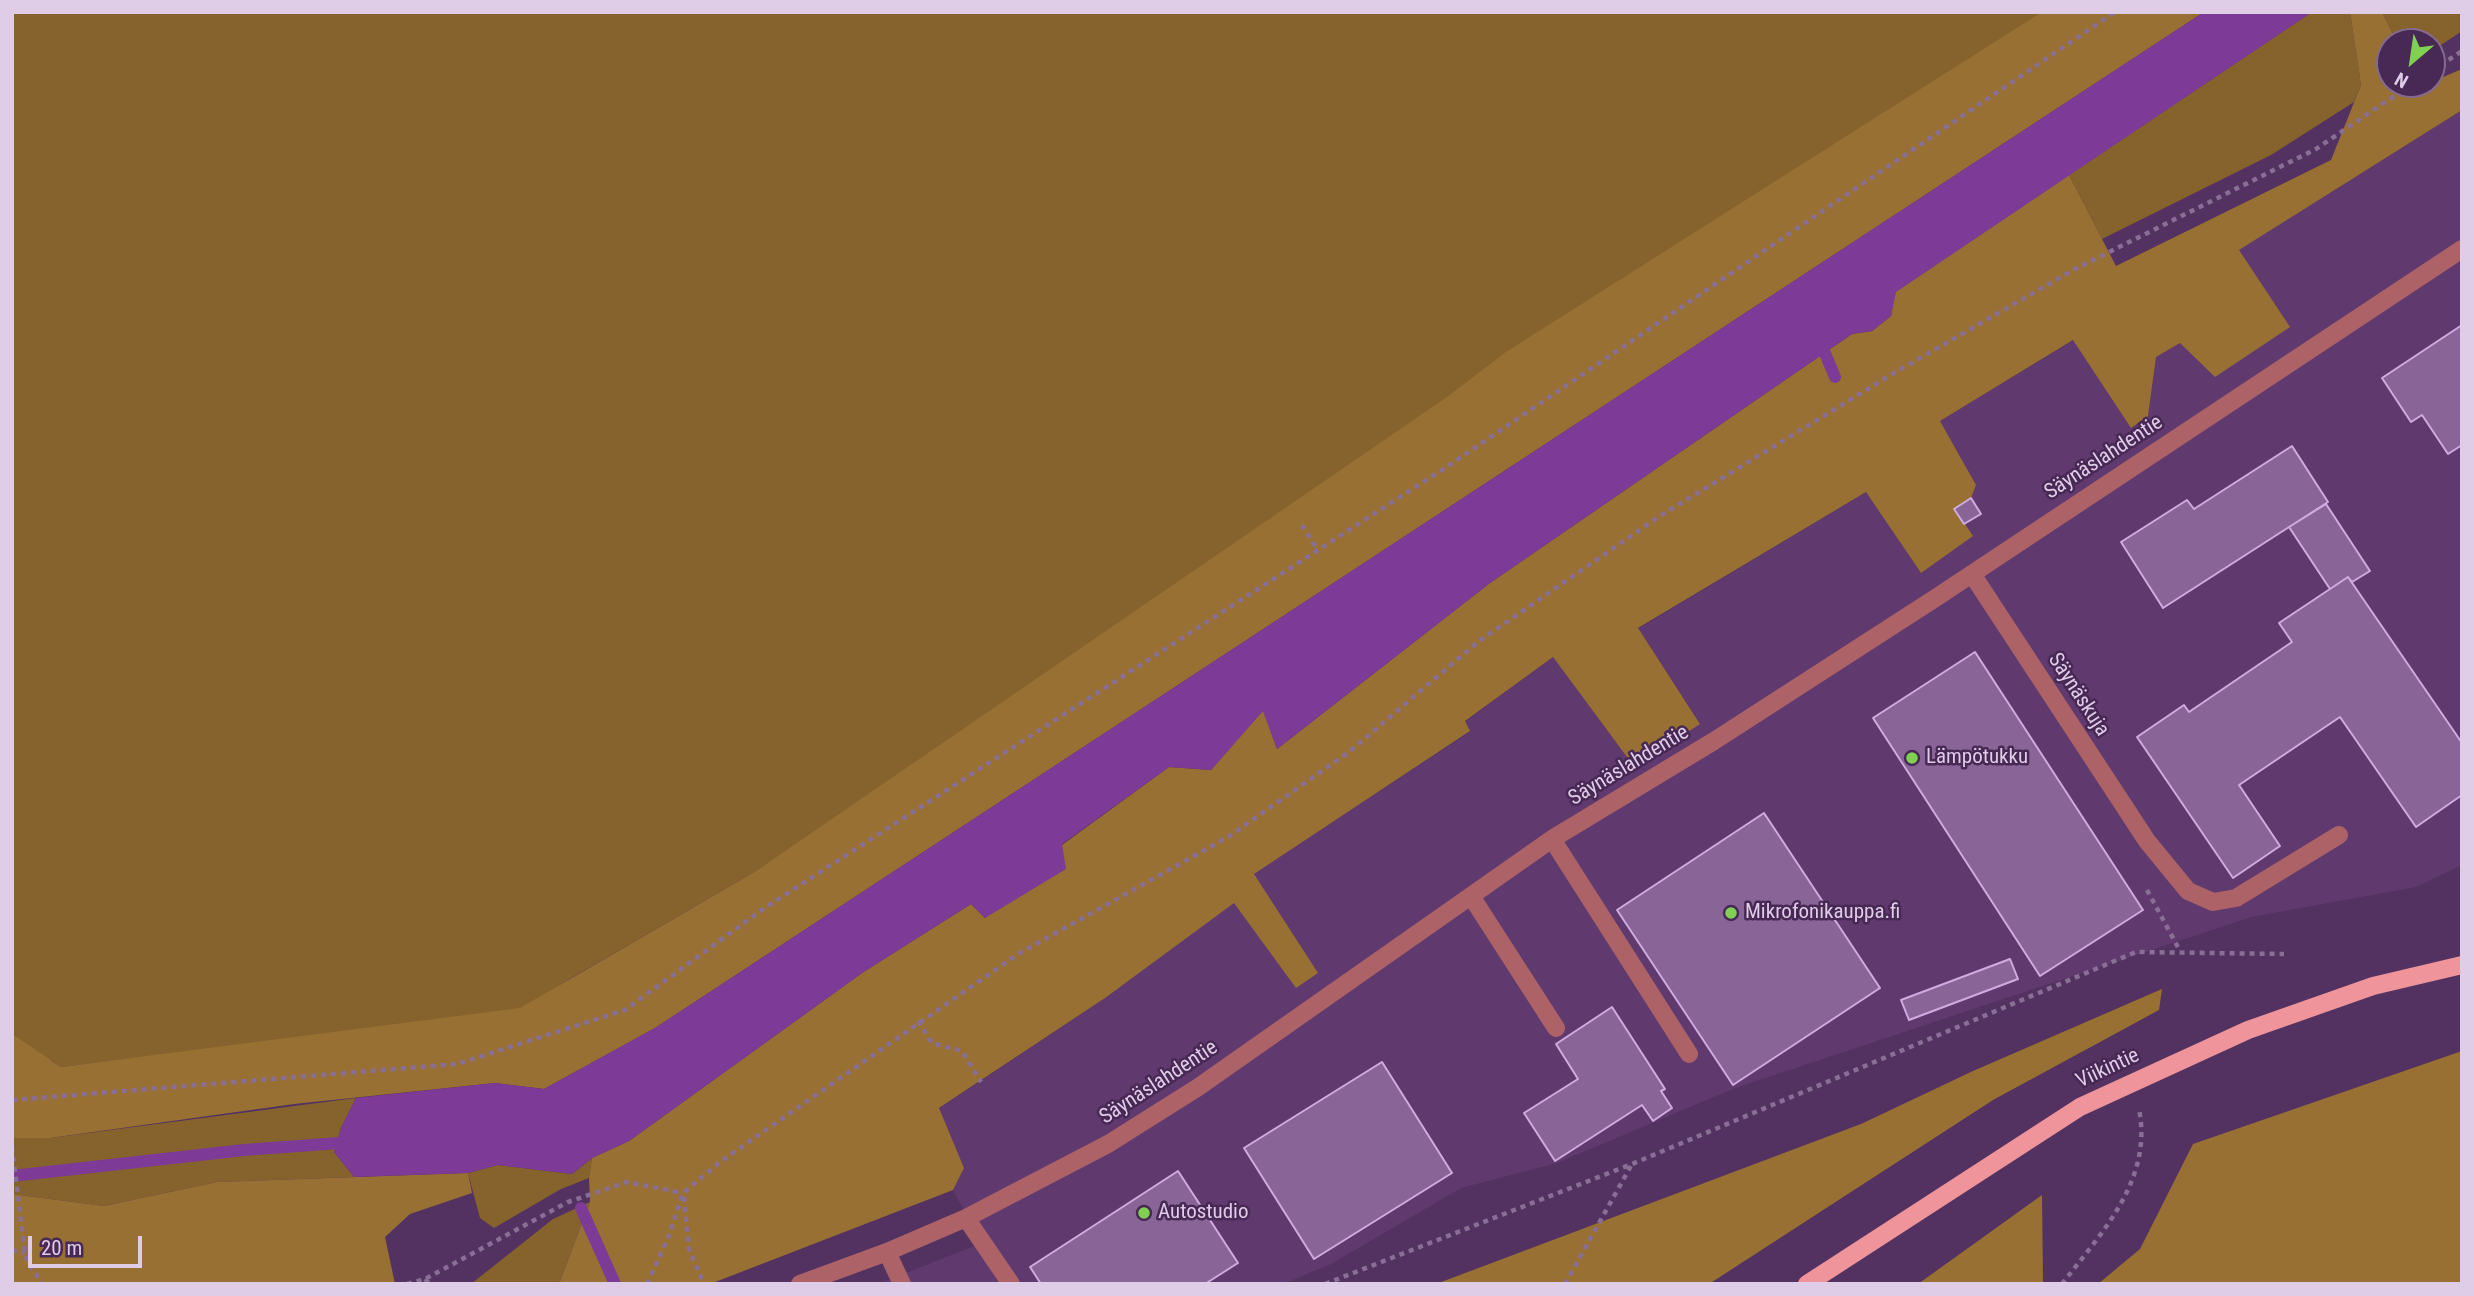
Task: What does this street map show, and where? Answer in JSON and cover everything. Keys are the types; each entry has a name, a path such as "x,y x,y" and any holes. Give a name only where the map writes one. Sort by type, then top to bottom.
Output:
{"main road":[{"name":"Viikintie","path":"1807,1284 2038,1133 2080,1107 2133,1081 2248,1030 2348,995 2462,965"}],"street":[{"name":"Säynäslahdentie","path":"800,1284 887,1252 966,1218 1108,1144 1197,1088 1552,839 1714,741 1972,574 2462,249"},
{"name":"Säynäskuja","path":"1972,574 2147,841 2188,891 2213,902 2236,898 2339,835"},
{"path":"1552,839 1689,1054"},
{"path":"1471,896 1556,1028"},
{"path":"966,1218 1011,1284"},
{"path":"887,1252 902,1284"}],"path":[{"path":"12,1100 457,1064 625,1010 763,909 899,824 1448,466 2115,12"},
{"path":"2446,62 2462,51"},
{"path":"646,1284 668,1238 683,1193 720,1161 1018,954 1228,836 1349,752 1479,641 1660,516 1894,373 2076,269 2316,149 2391,98"},
{"path":"1302,525 1317,549"},
{"path":"1325,1284 1632,1164 2136,952 2284,954"},
{"path":"918,1021 932,1043 962,1051 981,1082"},
{"path":"2062,1284 2121,1207 2139,1163 2144,1133 2133,1081"},
{"path":"12,1147 19,1227 28,1263 43,1284"},
{"path":"1565,1284 1632,1164"},
{"path":"407,1284 425,1279 568,1202 627,1182 683,1193"},
{"path":"683,1193 689,1249 704,1284"},
{"path":"12,1250 25,1253"},
{"path":"425,1279 430,1284"}],"shaded area":[{"path":"12,12 2061,12 756,871 566,981 508,1019 300,1038 61,1067 51,1060 12,1064"},
{"path":"2042,12 2204,12 655,1028 544,1089 495,1083 294,1104 50,1138 12,1138 12,1034 61,1067 520,1008 756,871 1447,397 1506,352"},
{"path":"2204,12 2312,12 1896,292 1891,316 1872,331 1852,334 1490,583 1277,749 1263,711 1211,770 1169,767 1062,844 1066,869 985,918 971,904 862,973 629,1141 592,1158 572,1174 498,1165 468,1173 354,1177 334,1152 341,1128 356,1098 495,1083 544,1089 655,1028"},
{"path":"2312,12 2350,12 2361,85 2354,102 2271,155 2102,239 2069,175"},
{"path":"2350,12 2382,12 2390,28 2376,28 2376,98 2446,98 2446,76 2462,69 2462,110 2239,250 2290,327 2215,377 2180,343 2156,357 2148,416 2131,428 2073,340 1940,421 1976,485 1971,498 1955,509 1973,536 1921,573 1866,492 1638,628 1700,724 1646,759 1627,757 1553,657 1465,721 1470,731 1254,874 1318,973 1296,988 1234,903 1105,998 939,1108 964,1168 953,1190 710,1284 559,1284 590,1202 592,1158 629,1141 862,973 971,904 985,918 1062,845 1169,767 1211,770 1263,710 1277,749 1490,583 1852,334 1872,331 1891,316 1895,292 2069,175 2116,266 2331,160 2361,85"},
{"path":"2382,12 2462,12 2462,31 2446,42 2446,28 2390,28"},
{"path":"2462,110 2462,865 2416,887 2251,917 1735,1088 1557,1163 1461,1188 1331,1264 1283,1284 878,1284 982,1243 953,1190 964,1168 939,1109 1105,998 1253,874 1470,732 1465,722 1553,657 1627,757 1700,723 1638,629 1866,492 1921,573 1972,536 1954,509 1971,498 1976,485 1940,421 2074,340 2132,428 2148,416 2156,357 2180,343 2238,250"},
{"path":"2162,989 2159,1010 1993,1100 1709,1284 1436,1284 1861,1124 1973,1071"},
{"path":"2462,1051 2462,1284 2098,1284 2140,1249 2193,1144"},
{"path":"356,1098 341,1128 334,1152 354,1177 217,1182 104,1206 12,1194 12,1138 50,1138"},
{"path":"592,1158 589,1178 561,1189 494,1228 480,1218 468,1173 498,1165 572,1174"},
{"path":"468,1173 472,1193 410,1214 385,1237 395,1284 12,1284 12,1194 104,1206 217,1182"},
{"path":"2042,1195 2043,1284 1918,1284"},
{"path":"590,1202 559,1284 471,1284 553,1219"}],"building":[{"path":"2462,325 2462,445 2448,454 2422,415 2411,422 2382,378"},
{"path":"2292,446 2328,502 2163,608 2121,542 2187,500 2194,509"},
{"path":"1971,498 1981,514 1964,524 1954,509"},
{"path":"2326,504 2370,571 2352,582 2348,577 2330,589 2289,527"},
{"path":"2348,577 2462,743 2462,795 2416,827 2340,717 2239,785 2280,846 2233,878 2137,737 2184,705 2189,712 2292,642 2279,623"},
{"path":"1975,652 2143,910 2040,976 1873,718"},
{"path":"1764,813 1880,988 1733,1085 1617,910"},
{"path":"2010,959 2018,979 1909,1020 1901,1000"},
{"path":"1612,1007 1665,1089 1661,1091 1672,1108 1653,1121 1642,1105 1555,1161 1524,1113 1578,1079 1556,1044"},
{"path":"1382,1062 1452,1173 1314,1259 1244,1148"},
{"path":"1178,1171 1238,1263 1205,1284 1041,1284 1030,1267"}],"waterway":[{"path":"1819,339 1835,377"},
{"path":"12,1176 244,1150 353,1142"},
{"path":"581,1208 615,1284"}],"place":[{"name":"Lämpötukku","path":"1912,758"},
{"name":"Mikrofonikauppa.fi","path":"1731,913"},
{"name":"Autostudio","path":"1144,1213"}]}
